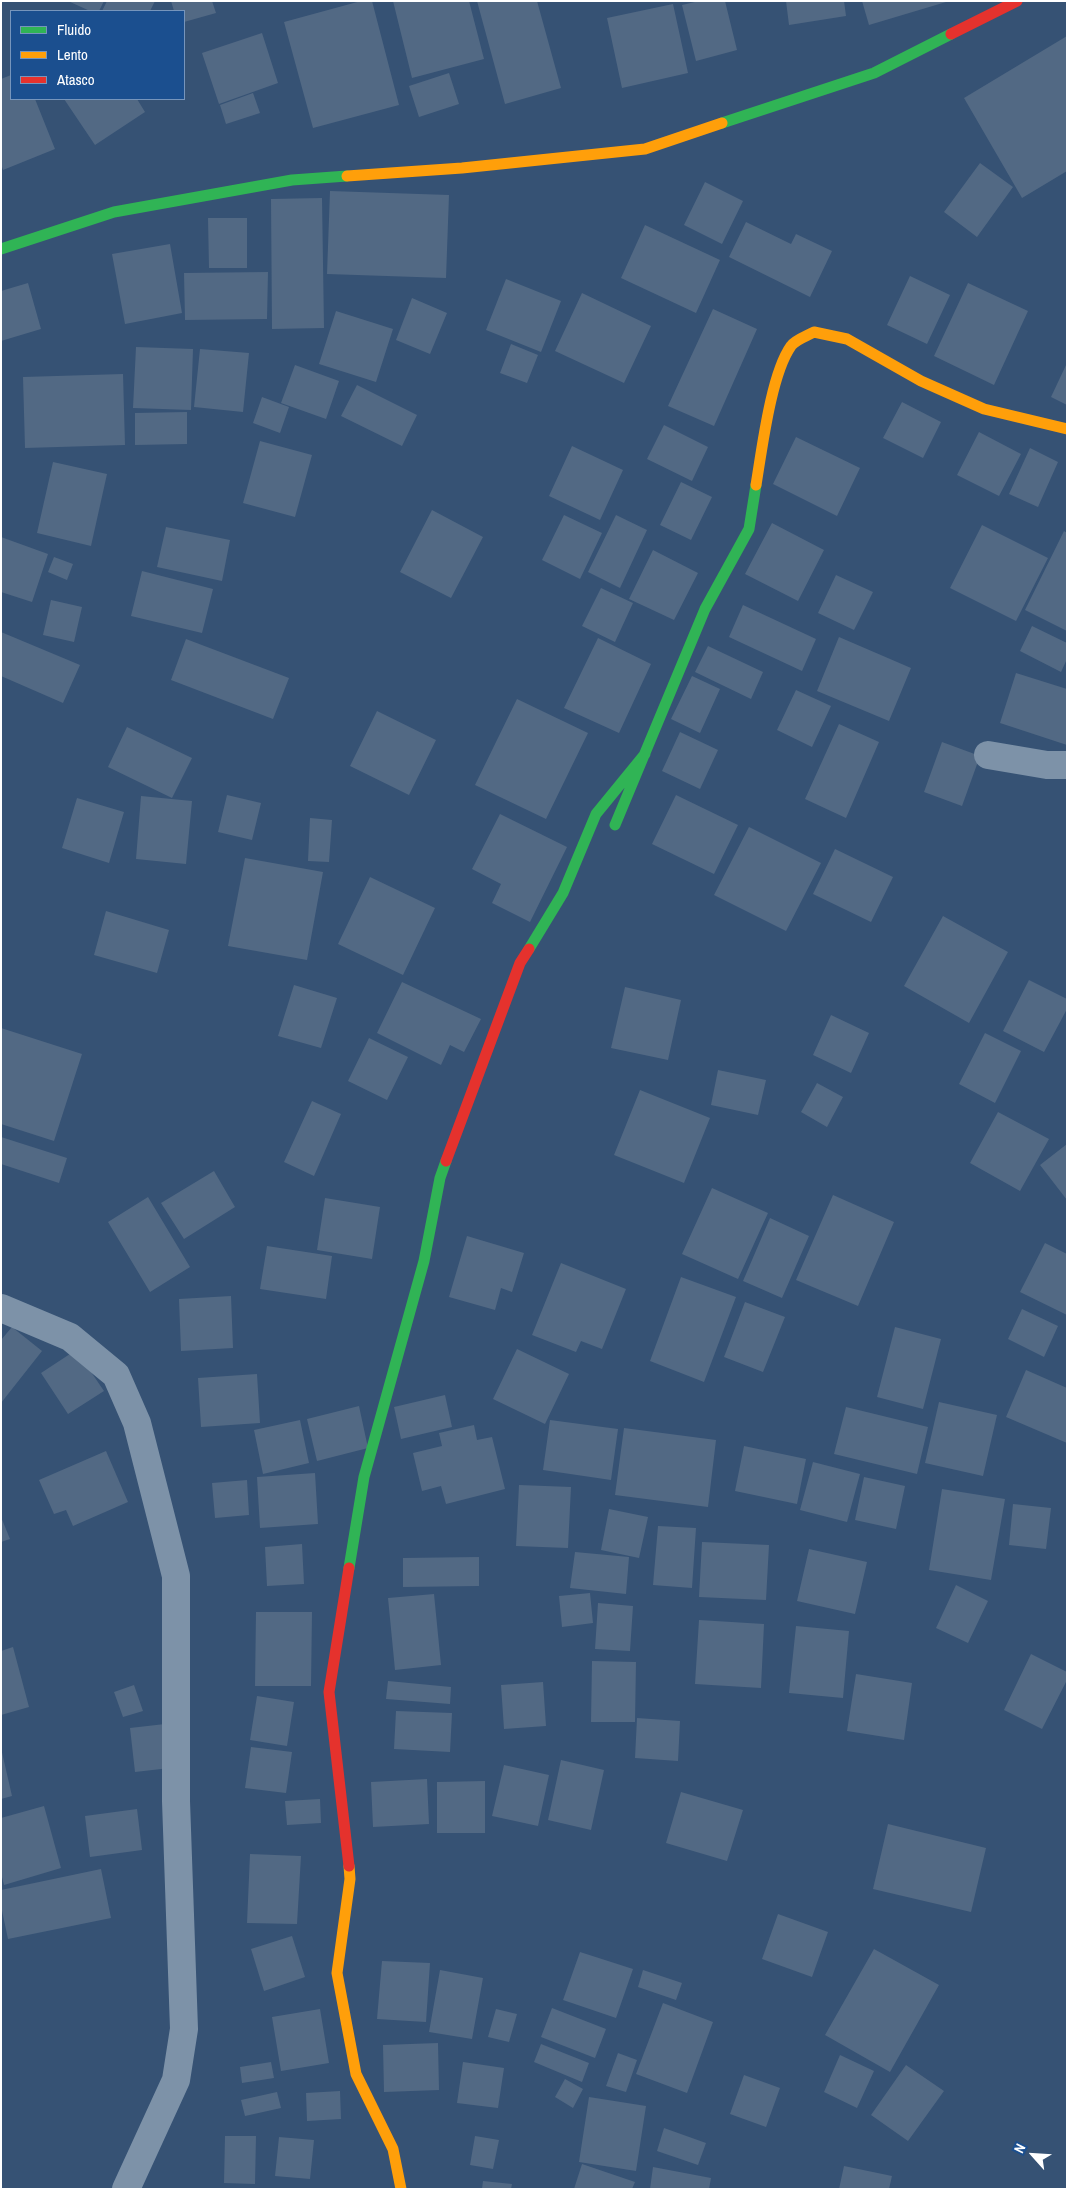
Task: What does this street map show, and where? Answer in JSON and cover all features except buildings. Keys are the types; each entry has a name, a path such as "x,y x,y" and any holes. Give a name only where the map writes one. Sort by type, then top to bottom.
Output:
{"street":[{"path":"1,249 114,212 292,180 462,168 645,149 874,74 1017,1"},
{"path":"615,826 705,609 749,529 766,426 781,364 792,344 814,332 846,339 921,381 984,409 1067,429"},
{"path":"401,2189 393,2148 356,2074 337,1973 350,1879 329,1692 364,1477 424,1262 440,1178 520,963 563,893 596,814 645,754"},
{"path":"988,755 1047,765 1067,765"},
{"path":"1,1308 70,1337 116,1375 137,1423 176,1576 176,1801 184,2029 176,2080 126,2189"}],"traffic: fast":[{"path":"722,123 874,73 951,34"},
{"path":"1,249 114,212 292,180 347,176"},
{"path":"615,825 705,609 749,529 756,485"},
{"path":"529,949 563,893 596,814 645,754"},
{"path":"349,1568 364,1477 424,1261 440,1178 446,1161"}],"traffic: slow":[{"path":"347,176 462,168 645,149 722,123"},
{"path":"756,485 768,412 778,374 791,346 814,332 847,339 921,381 984,409 1067,429"},
{"path":"349,1866 350,1879 337,1973 356,2074 393,2149 401,2189"}],"traffic: jam":[{"path":"951,34 1017,1"},
{"path":"446,1161 520,963 529,949"},
{"path":"349,1568 329,1692 349,1866"}]}
